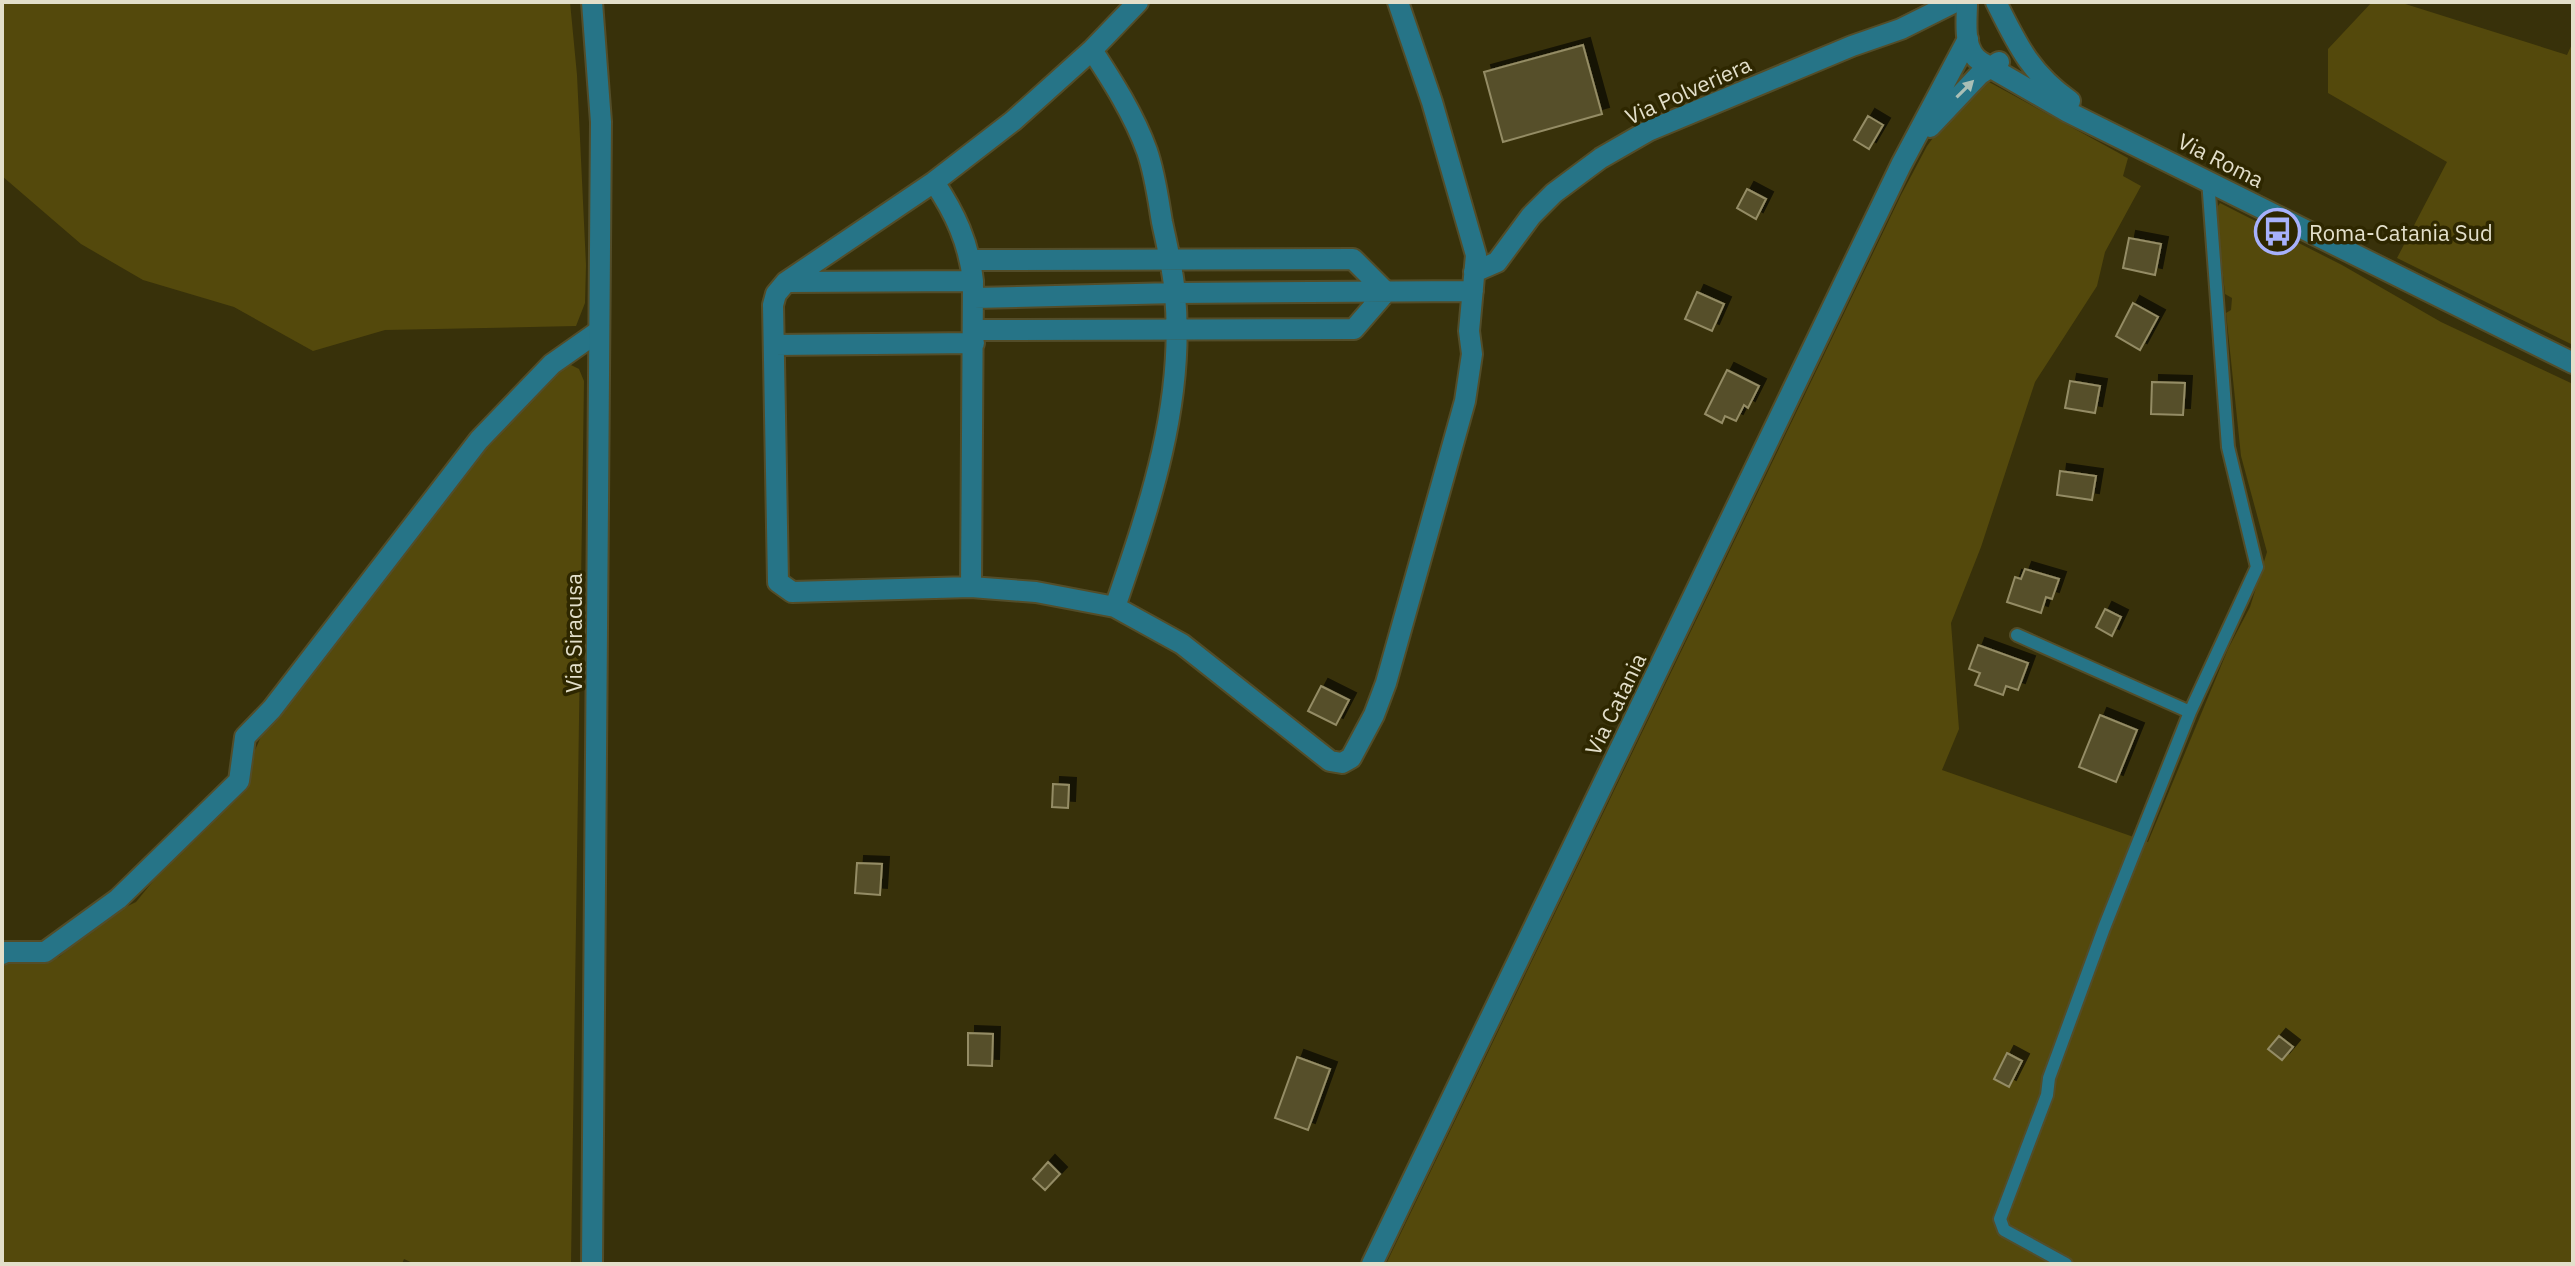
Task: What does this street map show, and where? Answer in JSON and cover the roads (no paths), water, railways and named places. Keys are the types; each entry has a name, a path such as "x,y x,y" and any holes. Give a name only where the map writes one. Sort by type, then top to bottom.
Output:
{"street":[{"name":"Via Siracusa","path":"592,2 601,122 592,1264"},
{"path":"1138,2 1092,50 1013,121 934,182 786,282 776,294 773,305 778,582 792,592 971,587 1036,592 1115,607 1182,644 1330,761 1342,763 1351,758 1374,715 1386,683 1465,401 1472,354 1469,331 1476,255 1432,102 1398,2"},
{"name":"Via Polveriera","path":"1474,281 1497,262 1531,216 1554,193 1601,158 1648,131 1901,29 1955,2"},
{"path":"1967,2 1971,52 2068,112 2122,137"},
{"path":"1901,165 1953,100 1990,64 2010,53 2011,34 1996,2"},
{"path":"1901,165 1968,36 1978,22 1992,19 2006,25 2037,71 2055,90 2122,137"},
{"path":"1092,50 1114,83 1146,150 1156,186 1175,293 1173,381 1164,446 1145,522 1115,607"},
{"name":"Via Roma","path":"2122,137 2573,363"},
{"name":"Via Catania","path":"1372,1264 1901,165"},
{"path":"934,182 962,231 971,260 974,289 971,587"},
{"path":"971,260 1353,259 1386,292"},
{"path":"786,282 1175,293 1386,292 1474,281"},
{"path":"774,345 1176,329 1354,329 1386,292"},
{"path":"2,954 45,952 118,899 218,803 239,781 245,737 272,709 479,440 552,364 599,331"}],"lane":[{"path":"2066,1264 2004,1230 2000,1219 2047,1095 2049,1078 2087,973 2190,712 2257,567 2228,447 2208,180"},
{"path":"2017,635 2190,712"}],"place":[{"name":"Roma-Catania Sud","path":"2278,232"}]}
